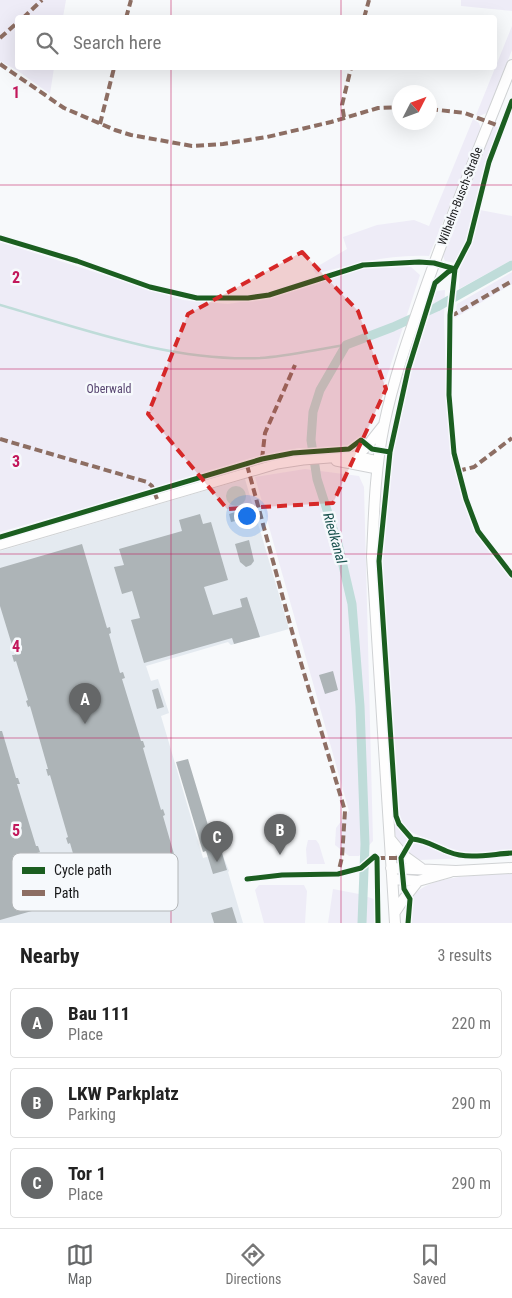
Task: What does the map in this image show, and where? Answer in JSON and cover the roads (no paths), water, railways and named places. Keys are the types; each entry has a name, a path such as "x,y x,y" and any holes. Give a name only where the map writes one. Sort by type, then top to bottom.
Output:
{"main road":[{"name":"Wilhelm-Busch-Straße","path":"395,918 372,557 378,465 384,425 412,326 512,65"},
{"path":"356,456 368,445 384,425"},
{"path":"390,838 403,855 422,868"},
{"path":"392,868 456,871 512,868"},
{"path":"392,879 418,881 456,871"},
{"path":"395,918 403,900 418,881"}],"street":[{"path":"0,545 277,464 356,456 378,465"},
{"path":"328,459 378,465"}],"waterway":[{"name":"Riedkanal","path":"362,923 365,844 360,706 352,604 338,544 317,479 311,440 313,412 320,390 346,345 393,327 437,307 512,265"},
{"path":"0,305 128,342 194,355 260,358 346,345"}],"place":[{"name":"Bau 111","path":"85,724"},
{"name":"LKW Parkplatz","path":"280,855"},
{"name":"Tor 1","path":"217,862"}],"park label":[{"name":"Oberwald","path":"109,389"}]}
